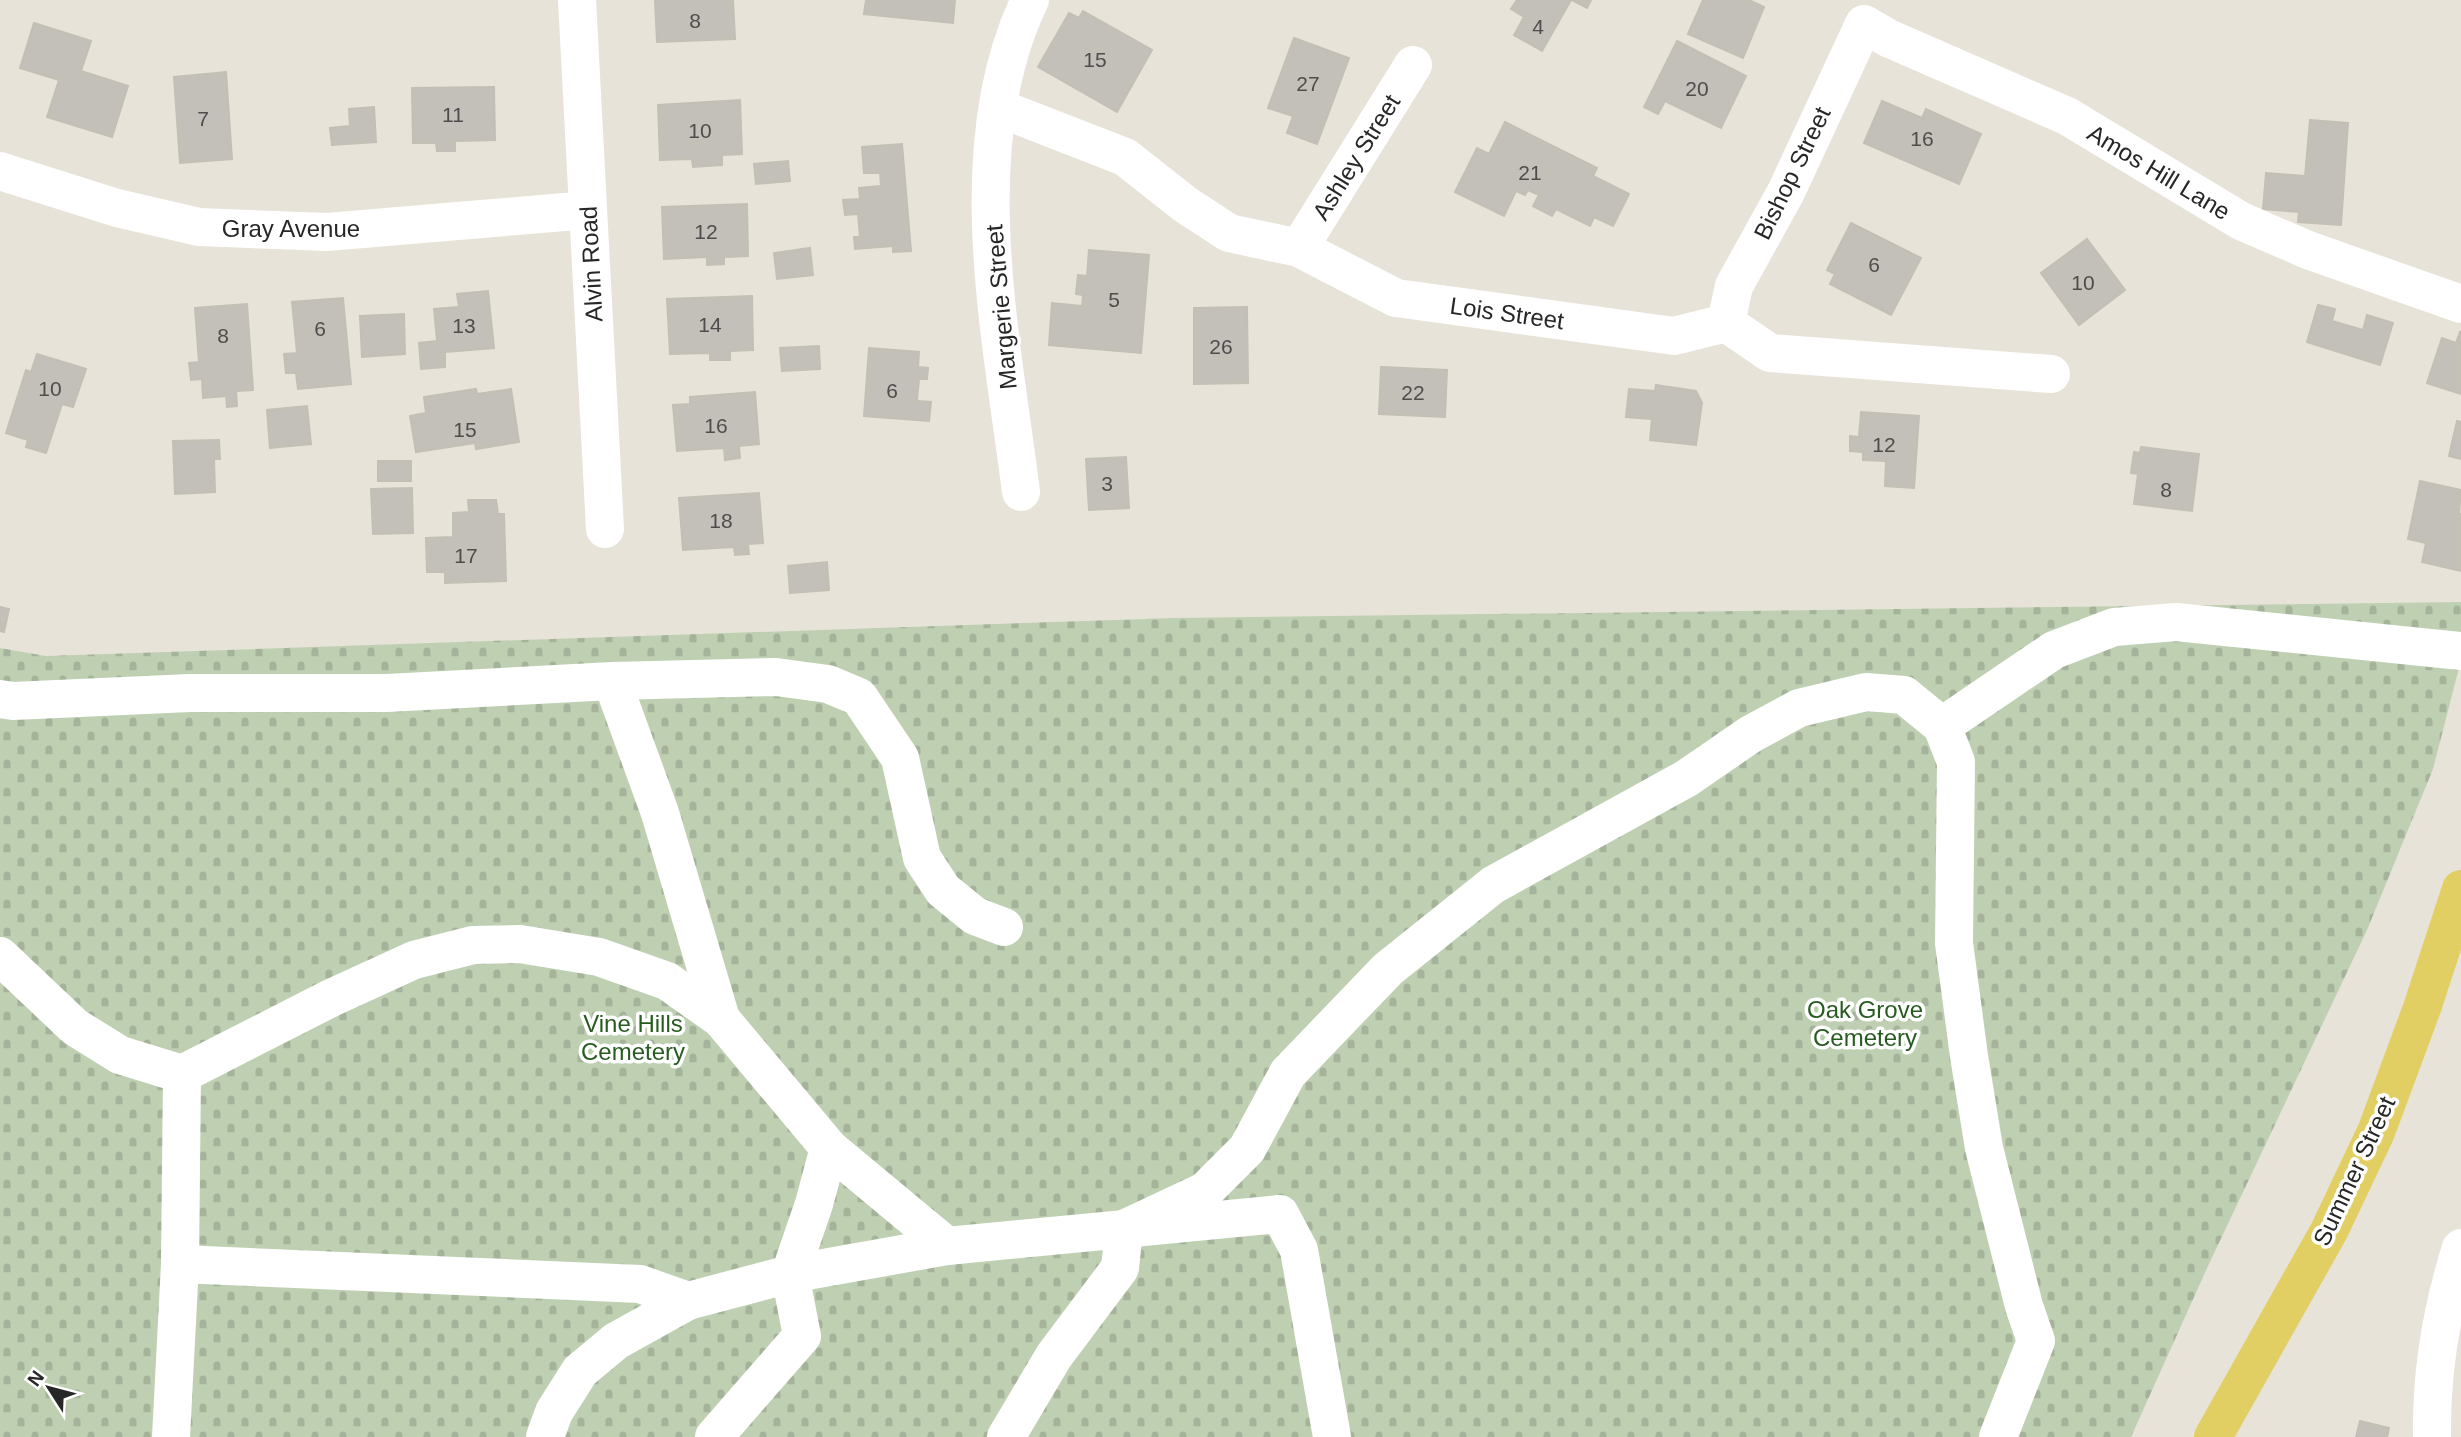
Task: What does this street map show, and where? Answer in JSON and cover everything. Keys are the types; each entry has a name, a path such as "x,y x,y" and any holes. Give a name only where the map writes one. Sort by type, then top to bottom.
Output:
{"main road":[{"name":"Summer Street","path":"2213,1437 2329,1231 2376,1132 2422,1009 2461,889"}],"street":[{"name":"Alvin Road","path":"577,0 605,529"},
{"name":"Margerie Street","path":"1021,492 991,251 994,132 1009,57 1020,21 1030,0"},
{"name":"Amos Hill Lane","path":"1864,24 1888,38 2067,116 2241,221 2308,250 2461,304"},
{"name":"Bishop Street","path":"1727,323 1734,286 1786,192 1864,24"},
{"name":"Ashley Street","path":"1299,248 1413,65"},
{"name":"Lois Street","path":"999,108 1125,157 1186,205 1229,233 1299,248 1396,298 1674,336 1727,323"},
{"name":"Gray Avenue","path":"0,171 117,208 199,227 327,232 588,210"},
{"path":"1727,323 1770,353 2051,374"},
{"path":"1942,726 2054,650 2114,627 2176,622 2461,651"},
{"path":"0,699 13,701 190,693 387,693 612,681 776,677 828,684 859,697 900,758 922,858 943,890 975,916 1004,927"},
{"path":"612,681 660,813 721,1019"},
{"path":"1124,1229 1205,1191 1247,1149 1288,1073 1388,970 1493,885 1687,778 1751,734 1799,708 1866,692 1905,695 1942,726 1956,762 1954,943 1969,1056 1984,1148 2024,1306 2036,1342 1998,1437"},
{"path":"0,956 75,1027 120,1055 182,1074 331,998 414,960 473,945 520,944 598,957 667,981 721,1019 829,1148 947,1247"},
{"path":"171,1437 180,1264 182,1074"},
{"path":"713,1437 802,1336 790,1274 814,1204 829,1148"},
{"path":"545,1437 554,1412 580,1371 616,1341 688,1301 790,1274 947,1247 1280,1214 1299,1250 1332,1437"},
{"path":"1006,1437 1054,1356 1120,1268 1124,1229"},
{"path":"2432,1437 2431,1395 2451,1281 2461,1248"},
{"path":"180,1264 640,1284 688,1301"}],"green space":[{"path":"2461,602 2461,660 2433,769 2367,930 2208,1266 2131,1437 0,1437 0,648 46,656 1174,618"}],"building":[{"path":"655,0 733,0 735,39 657,42"},
{"path":"866,0 955,0 953,23 864,14"},
{"path":"1517,0 1571,0 1542,51 1514,35 1524,17 1511,9"},
{"path":"1572,0 1591,0 1587,8"},
{"path":"1703,0 1749,0 1764,7 1743,58 1688,34"},
{"path":"1083,11 1152,50 1117,112 1038,67 1069,13 1079,18"},
{"path":"34,23 91,41 81,71 128,86 112,137 47,117 59,80 20,68"},
{"path":"1294,38 1349,58 1317,144 1287,133 1293,116 1268,108"},
{"path":"1677,41 1746,76 1721,128 1665,101 1658,114 1644,107"},
{"path":"226,72 232,159 180,163 174,77"},
{"path":"494,87 495,140 455,141 455,151 437,151 436,143 413,143 412,88"},
{"path":"740,100 742,154 722,155 722,165 693,167 692,159 660,160 658,105"},
{"path":"1882,101 1922,118 1926,109 1981,134 1959,184 1864,143"},
{"path":"374,107 376,142 332,145 330,128 350,126 349,109"},
{"path":"2310,120 2348,123 2341,225 2298,222 2299,212 2263,209 2266,173 2305,176"},
{"path":"1505,122 1597,168 1593,176 1629,194 1613,226 1594,217 1590,226 1556,209 1552,216 1533,206 1539,195 1528,190 1525,195 1516,191 1504,216 1455,192 1477,148 1489,154"},
{"path":"902,144 911,251 893,252 893,246 855,249 854,237 860,237 858,214 845,215 843,200 860,199 859,188 881,186 880,173 864,173 862,147"},
{"path":"788,161 790,181 756,184 754,164"},
{"path":"747,204 748,256 724,257 724,264 707,265 707,257 664,259 662,207"},
{"path":"1851,223 1921,258 1891,315 1830,284 1835,274 1827,270"},
{"path":"2087,239 2125,290 2079,325 2041,273"},
{"path":"810,248 813,275 777,279 774,253"},
{"path":"1089,250 1149,255 1141,353 1049,345 1052,303 1082,306 1083,295 1076,294 1078,275 1087,276"},
{"path":"488,291 494,348 445,352 445,367 421,369 419,343 437,341 434,309 459,307 457,294"},
{"path":"752,296 753,350 730,351 730,360 710,360 710,353 670,354 667,299"},
{"path":"343,298 351,384 298,389 296,373 286,373 284,354 297,353 292,302"},
{"path":"247,304 253,390 236,391 237,406 227,407 226,396 203,398 202,379 191,380 189,363 199,362 195,308"},
{"path":"2318,305 2335,309 2332,321 2363,330 2367,315 2393,323 2380,365 2307,342"},
{"path":"1247,307 1248,383 1194,384 1194,308"},
{"path":"404,314 405,354 362,357 360,316"},
{"path":"2460,332 2461,394 2427,383 2442,338 2456,343"},
{"path":"819,346 820,369 782,371 780,348"},
{"path":"869,348 919,352 918,367 928,368 927,379 919,379 917,401 931,402 929,421 864,416"},
{"path":"37,354 86,369 73,407 62,404 46,453 26,447 28,440 6,433 26,370 31,372"},
{"path":"1381,367 1447,370 1445,417 1379,414"},
{"path":"1656,385 1696,391 1702,403 1696,445 1650,440 1652,419 1626,417 1629,389 1655,391"},
{"path":"476,389 477,394 511,389 519,442 476,449 475,443 416,452 410,416 426,413 424,397"},
{"path":"755,392 759,444 739,446 740,458 725,460 724,448 677,451 673,405 690,404 690,397"},
{"path":"307,406 311,444 270,448 267,410"},
{"path":"1861,412 1919,416 1914,488 1885,486 1886,461 1863,460 1863,452 1850,451 1850,436 1859,437"},
{"path":"2457,421 2461,422 2461,459 2449,456"},
{"path":"219,440 220,459 214,459 215,492 175,494 173,441"},
{"path":"2141,447 2199,454 2192,511 2134,504 2138,474 2131,473 2134,452 2140,453"},
{"path":"1126,457 1129,508 1089,510 1086,459"},
{"path":"378,461 411,461 411,481 378,481"},
{"path":"2420,481 2461,490 2461,571 2422,562 2426,543 2408,539"},
{"path":"412,488 413,533 373,534 371,489"},
{"path":"759,493 763,543 748,544 749,554 735,555 734,547 683,550 679,498"},
{"path":"468,500 496,500 498,514 504,514 506,581 445,583 445,572 427,572 426,538 453,537 453,513 469,512"},
{"path":"827,562 829,590 790,593 788,566"},
{"path":"0,607 9,609 4,632 0,631"},
{"path":"2360,1421 2389,1428 2387,1437 2356,1437"}],"park label":[{"name":"Oak Grove Cemetery","path":"1865,1023"},
{"name":"Vine Hills Cemetery","path":"633,1037"}]}
